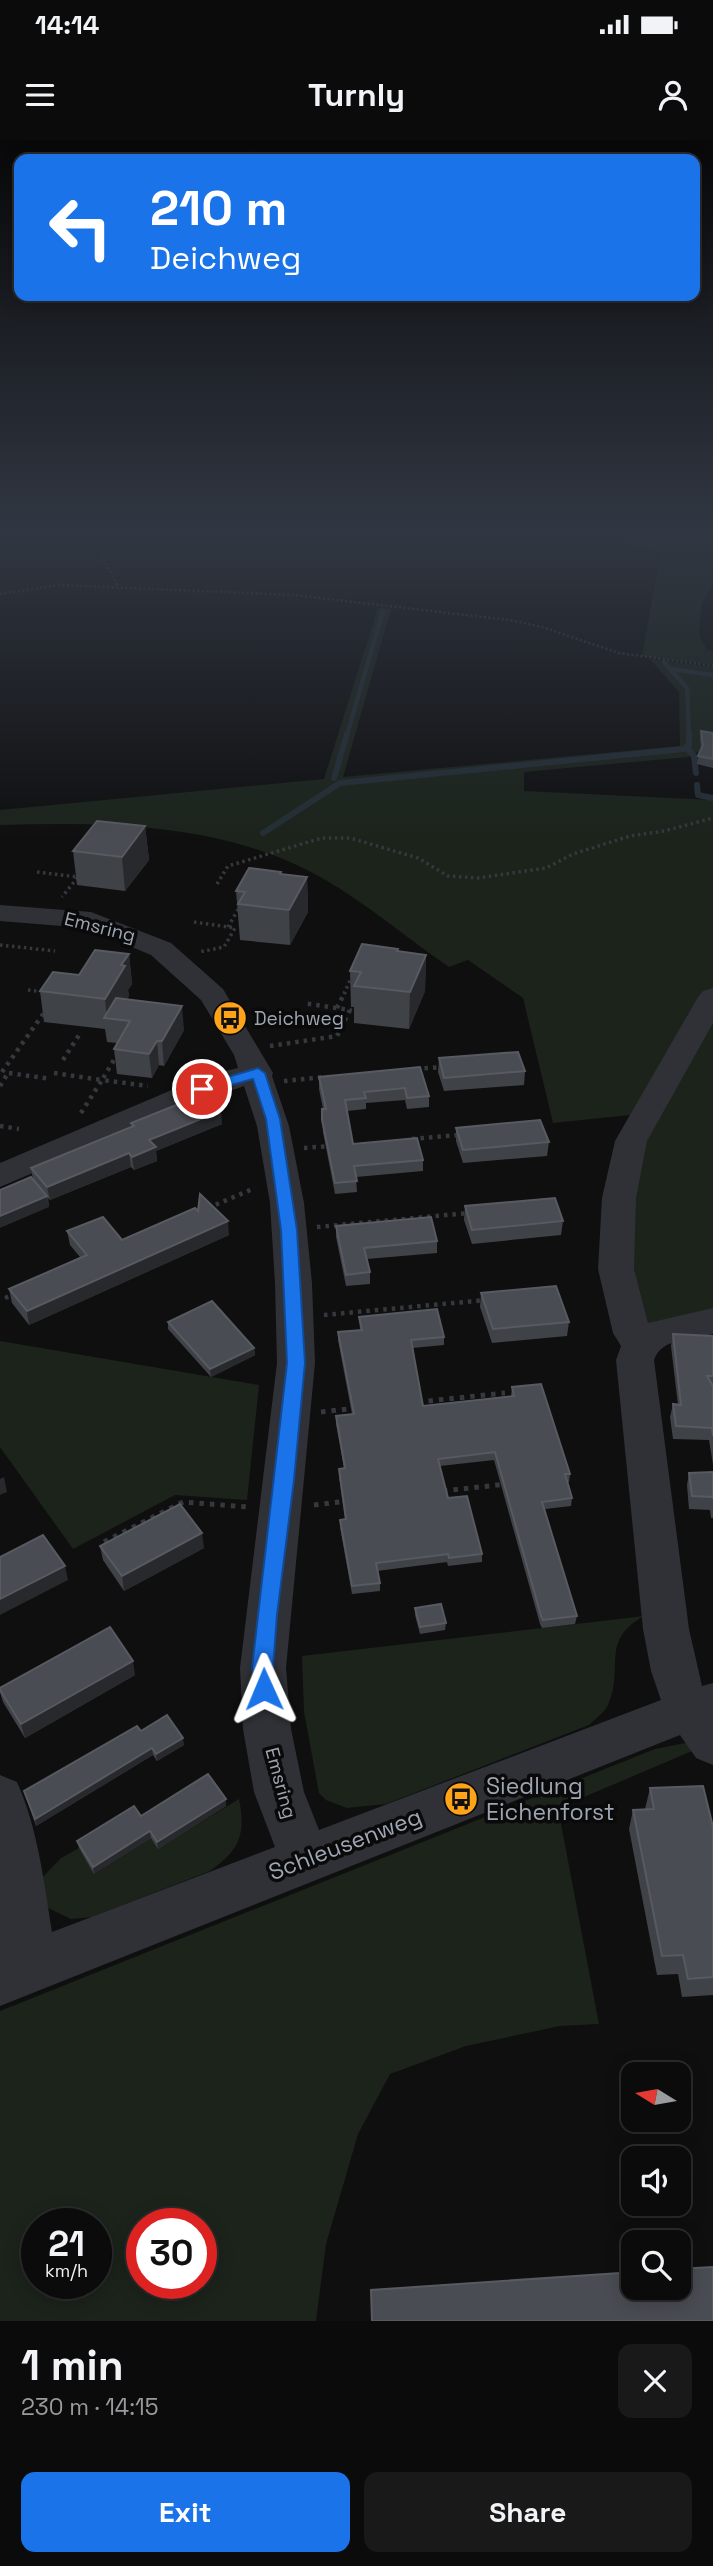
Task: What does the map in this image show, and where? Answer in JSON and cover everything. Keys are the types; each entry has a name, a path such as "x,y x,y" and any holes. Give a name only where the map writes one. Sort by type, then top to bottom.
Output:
{"street":[{"name":"Emsring","path":"0,913 49,915 102,924 157,945 177,958 212,993 237,1029 256,1068 281,1167 289,1230 296,1363 262,1668 267,1729 279,1792 305,1860"},
{"name":"Schleusenweg","path":"15,1973 305,1860 705,1719 674,1670 666,1629 635,1360 640,1345 632,1333 616,1269 619,1198 631,1141 713,997"},
{"path":"0,1175 256,1068"},
{"path":"640,1345 654,1335 713,1321"},
{"path":"0,1798 15,1860 15,1973"}],"path":[{"path":"571,637 619,653 713,666"},
{"path":"217,884 228,866 322,838 350,838 378,845 418,858 449,876 478,878 546,868 573,854 630,835 664,831 713,818"},
{"path":"66,875 73,866"},
{"path":"37,872 78,877 49,915"},
{"path":"228,927 241,905"},
{"path":"177,958 224,947 235,928 194,922"},
{"path":"0,944 55,951"},
{"path":"337,1008 357,965"},
{"path":"28,990 48,992"},
{"path":"256,1068 337,1036 350,1010 303,1003"},
{"path":"50,1005 1,1072 102,1080 120,1050 127,1051"},
{"path":"62,1060 81,1031"},
{"path":"415,1070 442,1067"},
{"path":"256,1068 331,1077"},
{"path":"0,1086 9,1073"},
{"path":"0,1126 19,1129"},
{"path":"410,1139 462,1135"},
{"path":"207,1209 257,1186 281,1167 331,1146"},
{"path":"289,1230 480,1212"},
{"path":"5,1298 17,1293"},
{"path":"295,1318 494,1299"},
{"path":"412,1403 505,1394"},
{"path":"292,1415 359,1408"},
{"path":"435,1492 513,1483"},
{"path":"104,1542 183,1502 281,1507 356,1500"}],"shaded area":[{"path":"369,637 383,637 343,777 680,746 679,692 650,659 713,667 713,745 688,757 524,772 524,791 713,800 713,1311 638,1330 625,1273 640,1114 553,1123 523,998 468,960 449,967 322,878 285,860 246,846 206,836 124,826 0,825 0,810 324,779"},
{"path":"646,637 700,637 707,650 713,651 713,665 642,656"},
{"path":"0,1341 259,1385 247,1500 175,1495 73,1549 0,1447"},
{"path":"644,1616 630,1625 622,1635 617,1645 613,1692 608,1705 589,1725 386,1804 347,1808 326,1800 319,1793 304,1712 302,1656"},
{"path":"701,1740 704,1746 558,1808 599,2024 560,2026 466,2046 390,2074 358,2134 326,2244 316,2321 0,2321 0,2011 655,1749"},
{"path":"239,1799 242,1822 238,1840 228,1856 210,1871 92,1917 71,1919 46,1907 35,1885 61,1858 79,1848 95,1874 151,1838 159,1848"}],"building":[{"path":"701,731 713,733 713,759 698,756 703,745"},
{"path":"97,821 145,826 122,857 73,851"},
{"path":"249,868 307,877 289,910 238,904 245,892 236,891"},
{"path":"362,944 426,955 410,992 354,986 361,972 350,971"},
{"path":"95,950 129,954 121,965 125,966 105,999 40,991 53,972 79,975"},
{"path":"116,998 182,1006 162,1041 157,1041 149,1054 114,1049 130,1021 104,1018"},
{"path":"518,1052 525,1071 444,1078 439,1058"},
{"path":"420,1067 429,1096 407,1098 405,1088 364,1092 366,1098 345,1100 353,1144 417,1138 423,1160 354,1166 357,1181 335,1183 322,1120 322,1109 326,1109 319,1077"},
{"path":"204,1094 221,1111 149,1140 156,1147 132,1157 129,1153 47,1187 31,1168 134,1126 131,1123"},
{"path":"540,1120 549,1142 463,1150 456,1128"},
{"path":"31,1177 47,1196 0,1216 0,1190"},
{"path":"200,1194 228,1221 27,1311 9,1289 87,1255 67,1231 103,1217 122,1240 195,1208 198,1211"},
{"path":"555,1198 563,1221 472,1230 465,1206"},
{"path":"431,1217 437,1241 364,1248 370,1272 346,1275 336,1226"},
{"path":"556,1286 569,1322 493,1329 481,1293"},
{"path":"212,1301 254,1348 210,1369 168,1322"},
{"path":"437,1309 444,1337 411,1340 423,1406 514,1396 512,1387 541,1384 570,1474 565,1474 572,1498 542,1502 577,1616 543,1620 541,1616 495,1452 438,1459 448,1498 467,1496 482,1554 449,1558 448,1554 376,1563 380,1583 352,1586 340,1520 346,1519 339,1469 345,1468 336,1416 354,1414 338,1332 362,1330 359,1317"},
{"path":"673,1334 713,1336 713,1376 707,1376 713,1386 713,1436 712,1428 676,1426 673,1404 681,1405"},
{"path":"713,1472 713,1497 692,1496 689,1473"},
{"path":"180,1504 202,1533 122,1576 100,1546"},
{"path":"43,1535 65,1566 0,1599 0,1557"},
{"path":"441,1604 446,1623 420,1627 415,1608"},
{"path":"110,1627 133,1661 21,1724 0,1688"},
{"path":"167,1715 183,1738 156,1754 152,1748 35,1819 24,1791 137,1726 141,1731"},
{"path":"208,1774 226,1799 157,1842 150,1831 93,1867 77,1841 134,1806 141,1816"},
{"path":"703,1786 713,1827 713,1977 688,1979 683,1955 662,1956 633,1810 654,1809 650,1788"},
{"path":"713,2267 713,2321 372,2321 371,2290 621,2273 621,2300 691,2300 691,2268"}],"waterway":[{"path":"347,735 376,637"},
{"path":"664,662 687,688 689,735"},
{"path":"671,669 713,675"},
{"path":"334,778 347,734"},
{"path":"686,748 689,746 689,735"},
{"path":"263,833 340,783 686,748"},
{"path":"686,748 694,756 696,773"},
{"path":"697,785 698,795 713,798"}],"place":[{"name":"Deichweg","path":"230,1018"},
{"name":"Siedlung Eichenforst","path":"461,1799"}],"route":[{"path":"202,1089 258,1073 273,1119 289,1230 296,1363 285,1480 267,1615 262,1668 264,1689"}]}
